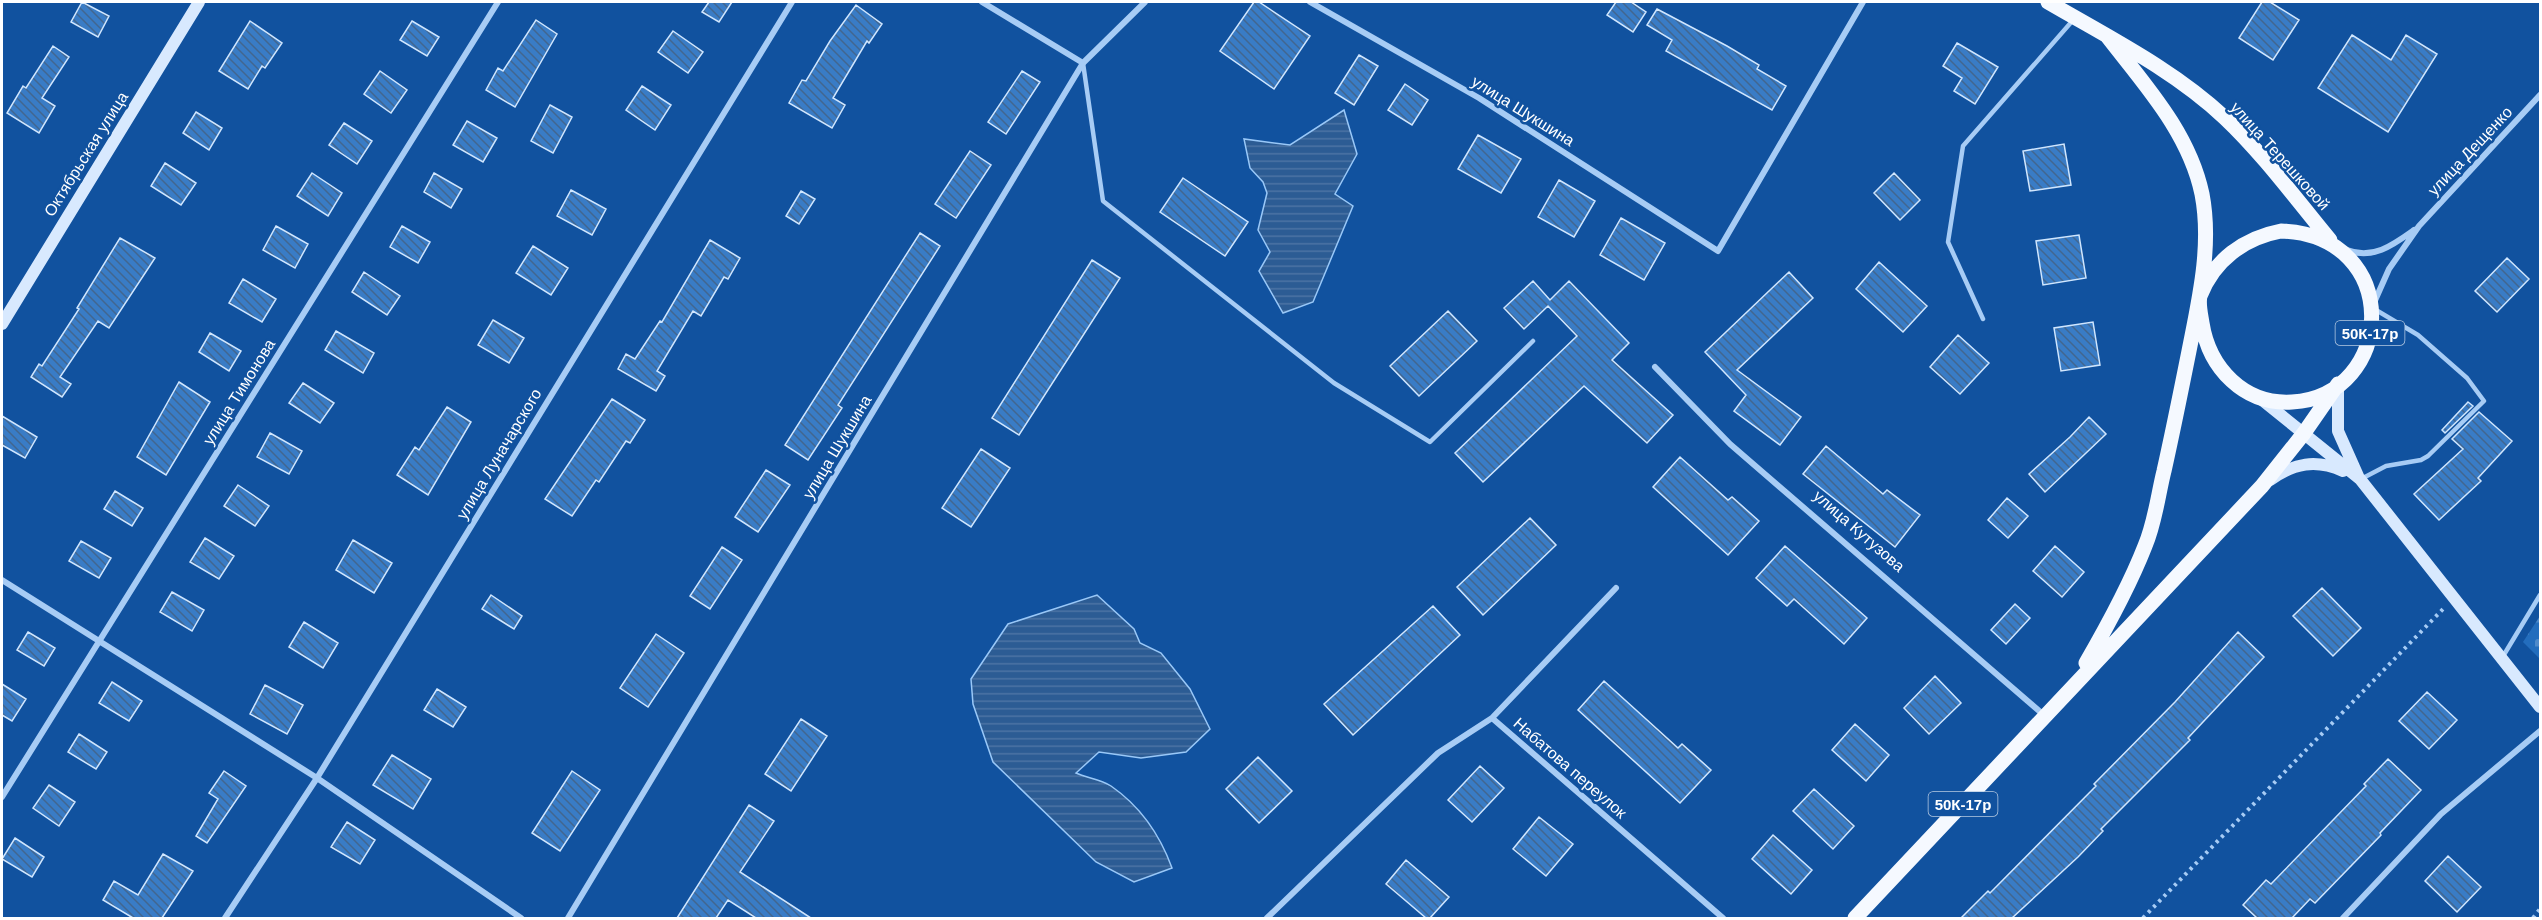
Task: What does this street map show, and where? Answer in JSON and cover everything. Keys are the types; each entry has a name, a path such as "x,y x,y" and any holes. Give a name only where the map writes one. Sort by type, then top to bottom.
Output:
{"main road":[{"name":"улица Терешковой","path":"2048,2 2171,76 2225,119 2258,154 2333,244"},
{"name":"улица Терешковой","path":"2107,36 2173,123 2195,168 2202,195 2205,222 2205,253 2199,298"},
{"name":"50К-17р","path":"1855,918 2262,486 2304,433 2338,384 2354,369 2370,337 2372,308 2366,283 2360,272 2352,261 2333,244 2299,232 2281,231 2263,234 2246,241 2218,265 2199,298 2173,434 2146,544 2111,621 2070,689"},
{"name":"50К-17р","path":"2199,298 2204,339 2212,358 2224,375 2240,388 2259,397 2283,401 2308,399 2338,384"}],"street":[{"name":"Октябрьская улица","path":"2,324 199,2"},
{"name":"улица Тимонова","path":"2,797 498,2"},
{"name":"улица Луначарского","path":"225,918 316,778 792,2"},
{"path":"982,2 1083,63"},
{"name":"улица Шукшина","path":"568,918 1083,63 1145,2"},
{"name":"улица Шукшина","path":"1310,2 1479,98 1718,251 1863,2"},
{"name":"улица Дещенко","path":"2372,308 2389,269 2419,226 2541,95"},
{"name":"улица Дещенко","path":"2333,244 2357,254 2372,253 2384,249 2419,226"},
{"name":"улица Кутузова","path":"1655,367 1730,444 2046,716"},
{"path":"2338,384 2338,431 2360,479"},
{"path":"2259,397 2360,479 2541,707"},
{"path":"2262,486 2282,471 2314,463 2328,464 2360,479"},
{"path":"2,580 316,778 521,918"},
{"path":"1492,718 1616,588"},
{"name":"Набатова переулок","path":"1267,918 1438,753 1492,718 1723,918"},
{"path":"2343,918 2441,814 2541,731"}],"lane":[{"path":"1983,319 1948,242 1963,146 2075,17"},
{"path":"1083,63 1103,201 1334,383 1430,442 1533,341"},
{"path":"2360,479 2386,466 2421,460 2428,456 2484,400 2467,378 2418,335 2372,308"},
{"path":"2502,658 2541,595"}],"path":[{"path":"2143,918 2455,596"},
{"path":"2533,918 2541,909"}],"green space":[{"path":"2540,616 2540,659 2523,642"}],"shaded area":[{"path":"1344,110 1357,154 1335,194 1353,206 1313,302 1283,313 1259,271 1270,252 1258,230 1267,193 1263,182 1250,168 1244,139 1290,145"},
{"path":"1097,595 1134,629 1140,643 1161,653 1190,689 1210,729 1186,752 1141,758 1099,752 1076,773 1107,784 1121,794 1148,822 1161,844 1172,868 1134,882 1096,862 993,762 973,704 971,679 1008,624"}],"building":[{"path":"82,2 109,16 98,37 71,22"},
{"path":"709,2 732,2 719,22 702,12"},
{"path":"1254,2 1259,2 1310,36 1274,89 1220,51"},
{"path":"1616,2 1631,2 1646,12 1633,32 1607,15"},
{"path":"2262,2 2270,2 2299,20 2273,60 2239,38"},
{"path":"856,5 882,24 869,43 867,41 833,98 845,105 832,128 789,103 802,80 806,81 830,41"},
{"path":"1657,9 1759,65 1757,69 1786,86 1772,110 1666,51 1672,40 1647,25"},
{"path":"536,20 557,34 515,107 486,90 498,68 503,71"},
{"path":"250,21 282,43 265,68 262,66 248,89 219,71"},
{"path":"412,21 439,37 427,56 400,40"},
{"path":"673,31 703,52 688,73 658,52"},
{"path":"2352,35 2391,60 2406,35 2437,54 2388,132 2318,88"},
{"path":"1957,43 1998,67 1975,104 1954,91 1962,78 1943,66"},
{"path":"53,46 69,57 42,98 55,106 39,133 7,113 23,86 26,88"},
{"path":"1359,55 1378,66 1354,105 1335,93"},
{"path":"380,71 407,90 391,113 364,94"},
{"path":"1022,71 1040,82 1006,134 988,122"},
{"path":"1405,84 1428,100 1412,125 1388,110"},
{"path":"642,86 671,105 655,130 626,110"},
{"path":"550,105 572,117 553,153 531,141"},
{"path":"196,112 222,128 209,150 183,133"},
{"path":"467,121 497,138 483,162 453,145"},
{"path":"344,123 372,141 357,164 329,145"},
{"path":"1478,135 1521,159 1501,193 1458,169"},
{"path":"2064,144 2071,185 2030,191 2023,151"},
{"path":"970,151 991,165 956,218 935,204"},
{"path":"165,163 196,183 181,205 151,186"},
{"path":"312,173 342,193 328,216 297,196"},
{"path":"434,173 462,189 451,208 424,192"},
{"path":"1894,173 1920,200 1900,220 1874,193"},
{"path":"1183,178 1248,222 1225,256 1160,212"},
{"path":"1559,180 1595,201 1574,237 1538,217"},
{"path":"571,190 606,209 592,235 557,216"},
{"path":"801,191 815,199 799,224 786,216"},
{"path":"1621,218 1665,243 1644,280 1600,255"},
{"path":"276,226 308,244 295,268 263,250"},
{"path":"402,226 430,242 418,263 390,247"},
{"path":"920,233 940,246 838,405 842,408 808,460 785,445"},
{"path":"2079,235 2086,278 2043,285 2036,241"},
{"path":"120,238 155,258 109,328 98,321 60,377 71,384 62,397 31,377 39,364 42,366 79,309 77,308"},
{"path":"710,240 740,258 728,279 724,277 701,316 693,311 657,371 665,376 656,391 618,369 626,354 635,359 660,321 662,322"},
{"path":"533,246 568,268 551,295 516,273"},
{"path":"2507,258 2529,279 2497,312 2475,291"},
{"path":"1092,260 1120,278 1019,435 992,418"},
{"path":"1879,262 1927,306 1903,332 1856,289"},
{"path":"364,272 400,296 387,315 352,292"},
{"path":"1789,272 1813,298 1737,370 1801,417 1780,445 1734,411 1746,395 1705,352"},
{"path":"243,279 276,299 262,322 229,303"},
{"path":"1533,281 1550,300 1569,281 1629,343 1612,360 1673,415 1647,443 1584,386 1483,482 1455,453 1577,336 1548,306 1524,329 1504,308"},
{"path":"1448,311 1477,341 1419,396 1390,366"},
{"path":"493,320 524,338 509,363 478,345"},
{"path":"2093,322 2100,365 2061,371 2054,328"},
{"path":"336,331 374,353 363,373 325,350"},
{"path":"210,333 241,351 229,371 199,352"},
{"path":"1958,335 1989,363 1960,394 1930,367"},
{"path":"179,382 210,402 166,475 137,457"},
{"path":"303,383 334,403 320,423 289,403"},
{"path":"612,399 645,420 630,443 626,441 599,482 596,480 572,516 545,499"},
{"path":"2468,402 2473,406 2445,433 2442,430"},
{"path":"447,407 471,422 428,495 397,475 415,447 419,450"},
{"path":"2479,412 2512,441 2478,478 2481,481 2439,520 2414,494 2463,449 2452,439"},
{"path":"2,416 37,437 25,458 2,445"},
{"path":"2089,417 2106,434 2045,492 2029,474"},
{"path":"270,433 302,451 289,474 257,457"},
{"path":"1826,446 1883,494 1887,490 1920,515 1895,547 1803,474"},
{"path":"981,449 1010,468 971,527 942,508"},
{"path":"1680,457 1728,500 1732,497 1759,521 1728,555 1653,487"},
{"path":"766,470 790,485 758,532 735,517"},
{"path":"238,485 269,506 255,526 224,506"},
{"path":"115,491 143,508 132,526 104,509"},
{"path":"2007,498 2028,516 2008,538 1988,520"},
{"path":"1530,518 1556,545 1483,615 1457,587"},
{"path":"205,538 234,556 219,579 190,562"},
{"path":"353,540 392,563 374,593 336,570"},
{"path":"81,541 111,558 99,578 69,561"},
{"path":"1785,546 1867,618 1844,644 1794,599 1787,606 1756,578"},
{"path":"2055,546 2084,572 2062,597 2033,571"},
{"path":"722,547 742,560 710,609 690,596"},
{"path":"2322,588 2361,628 2333,656 2293,616"},
{"path":"172,592 204,610 192,631 160,612"},
{"path":"491,595 522,616 514,629 482,609"},
{"path":"2015,604 2030,618 2006,644 1991,630"},
{"path":"1433,606 1460,635 1353,735 1324,704"},
{"path":"304,622 338,643 323,668 289,647"},
{"path":"28,632 55,648 44,666 17,650"},
{"path":"2238,632 2264,657 2188,738 2190,740 2101,829 2103,831 2078,857 2012,918 1961,918 1988,891 1990,893 2096,786 2094,784 2175,702"},
{"path":"656,634 684,653 648,707 620,688"},
{"path":"1935,676 1961,703 1929,734 1904,708"},
{"path":"1604,681 1678,748 1682,744 1711,770 1680,803 1578,710"},
{"path":"112,682 142,701 129,721 99,703"},
{"path":"2,684 26,699 12,721 2,715"},
{"path":"265,685 303,705 287,734 250,714"},
{"path":"437,689 466,707 453,727 424,710"},
{"path":"2427,692 2457,720 2429,749 2399,721"},
{"path":"801,719 827,736 791,791 765,774"},
{"path":"1855,724 1889,755 1866,781 1832,750"},
{"path":"79,734 107,752 96,769 68,752"},
{"path":"392,755 431,779 413,809 373,785"},
{"path":"1258,757 1292,791 1259,823 1226,789"},
{"path":"2388,759 2421,790 2315,903 2310,899 2292,918 2257,918 2243,905 2266,880 2271,884 2366,786 2364,784"},
{"path":"1480,766 1504,788 1472,822 1448,800"},
{"path":"224,771 246,786 207,843 196,836 218,799 209,793"},
{"path":"572,771 600,790 560,851 532,833"},
{"path":"49,785 75,802 59,826 33,808"},
{"path":"1814,789 1854,826 1833,849 1793,811"},
{"path":"749,805 774,821 740,872 811,918 756,918 728,900 716,918 677,918"},
{"path":"1539,817 1573,844 1546,876 1513,849"},
{"path":"347,822 375,840 360,864 331,847"},
{"path":"1773,835 1812,870 1791,894 1752,859"},
{"path":"15,838 44,857 32,877 2,859"},
{"path":"163,854 193,871 162,918 133,918 103,900 114,881 138,895"},
{"path":"2448,856 2481,887 2457,912 2425,881"},
{"path":"1406,860 1449,897 1430,918 1426,918 1386,884"}]}
